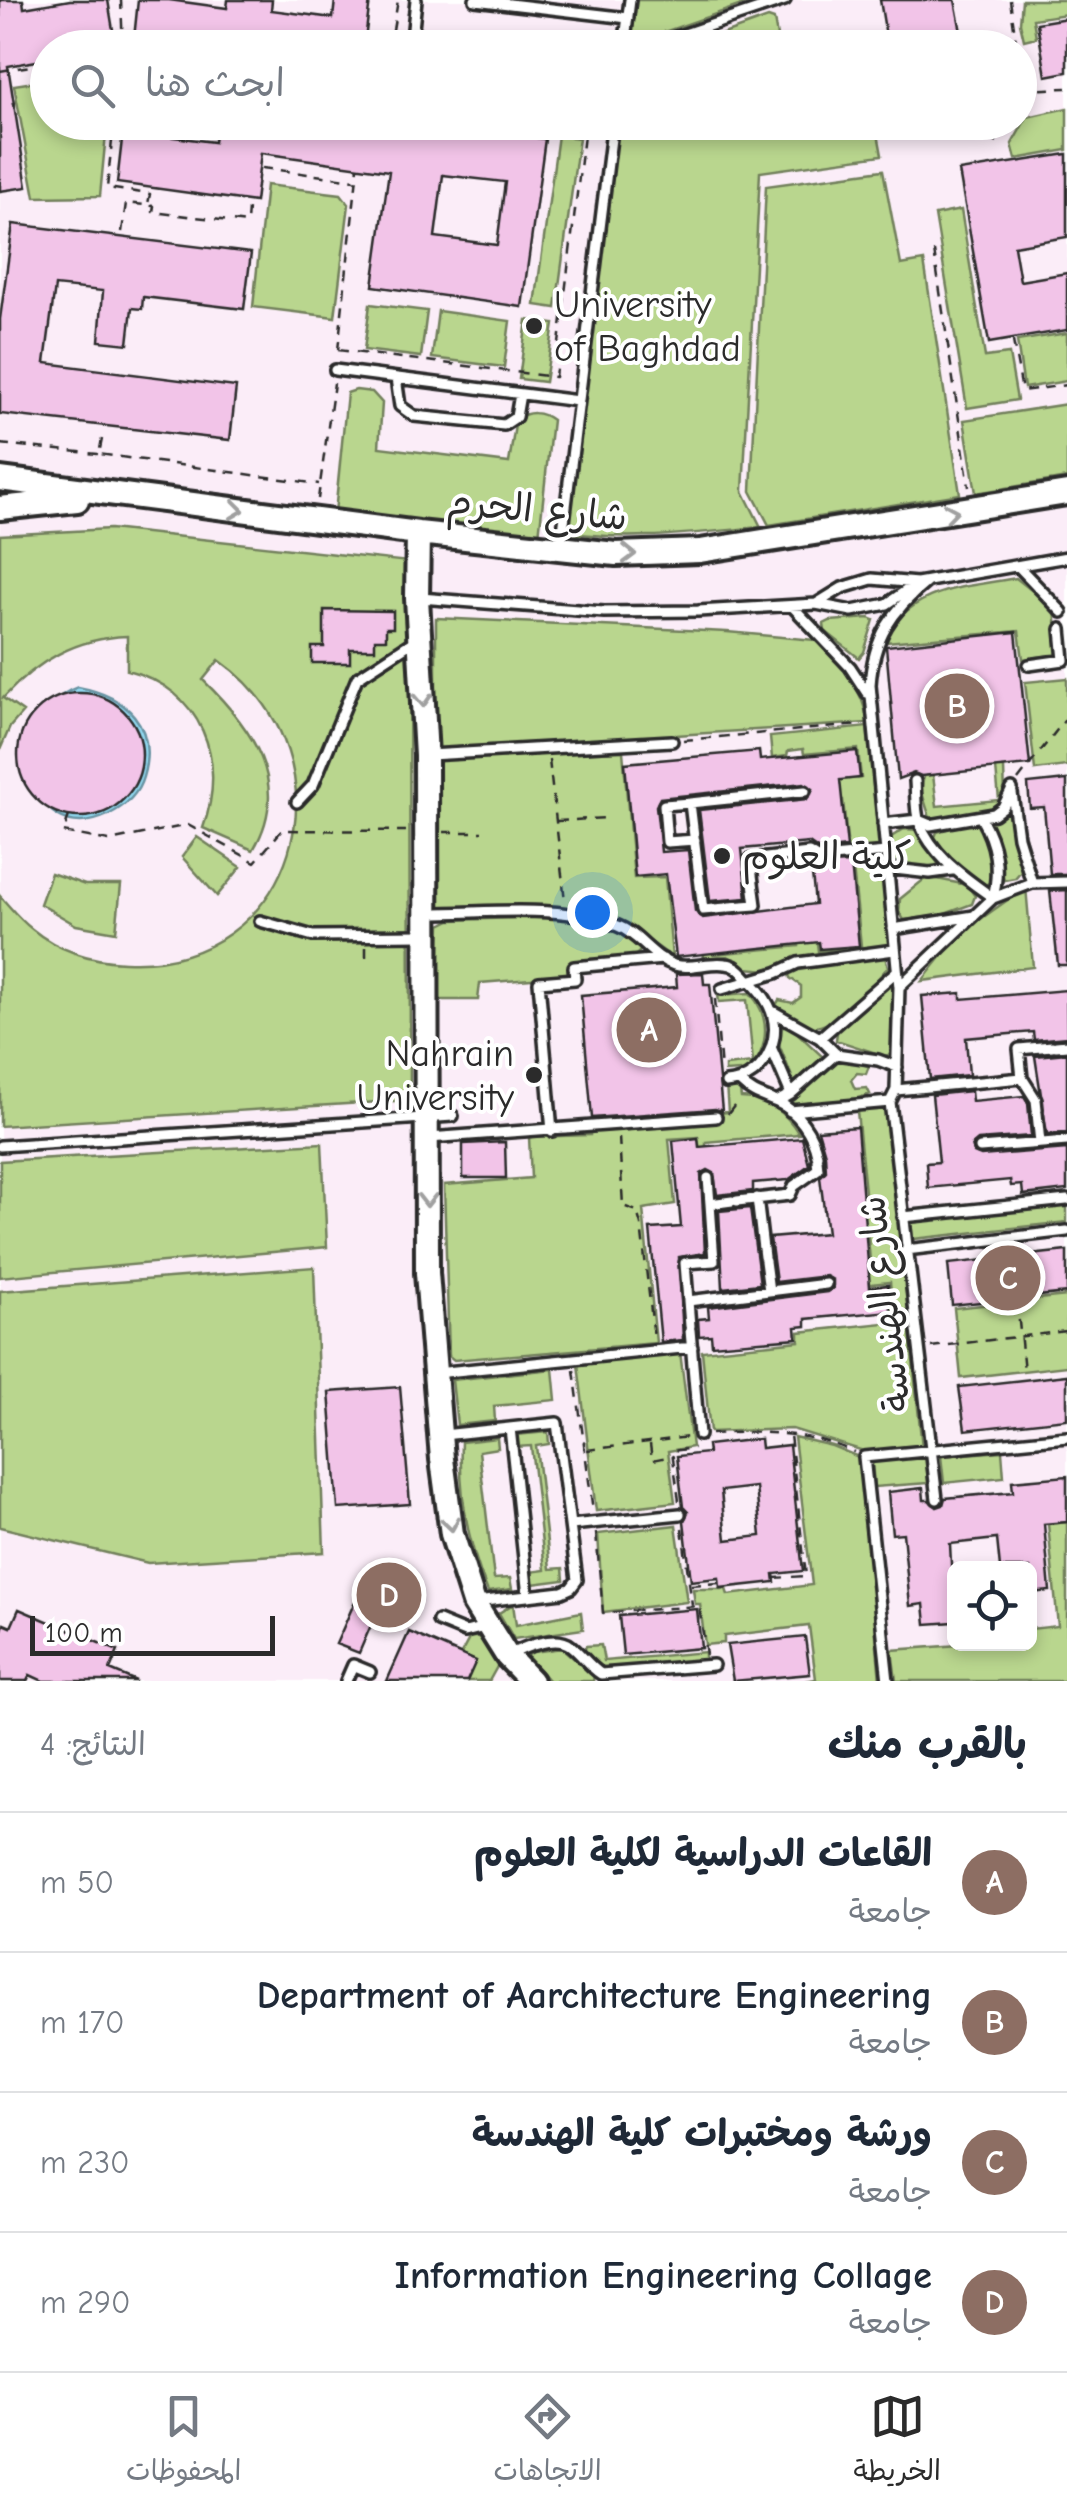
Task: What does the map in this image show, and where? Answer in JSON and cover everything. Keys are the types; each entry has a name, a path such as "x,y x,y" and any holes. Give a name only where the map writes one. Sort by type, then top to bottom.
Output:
{"street":[{"name":"شارع الحرم","path":"0,479 560,550 630,554 700,551 1067,493"},
{"path":"0,508 52,501 140,498"},
{"path":"418,533 426,756 427,1273 440,1436 452,1534 474,1603 507,1656 530,1681"}],"lane":[{"path":"413,30 416,0"},
{"path":"475,0 628,18"},
{"path":"626,30 630,0"},
{"path":"696,30 785,0"},
{"path":"560,550 612,140"},
{"path":"336,370 578,401"},
{"path":"396,378 396,398 414,416 504,426 516,417 520,394"},
{"path":"816,604 842,588 872,579 922,582 1067,557"},
{"path":"1018,566 1065,611 1058,622 1064,632 1066,662 1029,665"},
{"path":"418,598 604,612 816,604 852,611 887,604 922,582"},
{"path":"790,1110 890,1102 896,1090 899,988 870,685 876,644 896,609 922,582"},
{"path":"792,606 850,667 872,705"},
{"path":"297,802 314,785 357,678 420,638"},
{"path":"426,756 672,742"},
{"path":"916,781 918,820 952,870 993,898"},
{"path":"883,824 918,820 930,825 981,818 1002,808 1012,790"},
{"path":"1012,790 1018,837 1032,883"},
{"path":"694,840 667,842 664,805 806,791"},
{"path":"690,803 703,910 756,905 750,860 886,852"},
{"path":"981,818 995,848 997,882 993,898"},
{"path":"886,868 930,873 952,870"},
{"path":"899,988 993,898 1032,883 1067,882"},
{"path":"260,921 313,936 566,913 622,927 663,960 677,966 732,964 764,993 775,1030 772,1046 761,1065 740,1082"},
{"path":"893,929 974,916"},
{"path":"718,989 776,974 798,963 894,950"},
{"path":"552,1131 538,982 574,979 574,967 663,960"},
{"path":"820,1038 896,971"},
{"path":"772,1011 820,1038 836,1054 898,1067"},
{"path":"772,1046 791,1094"},
{"path":"1040,1143 1036,1100 1022,1078 1020,1050 1058,1046"},
{"path":"777,1102 836,1054"},
{"path":"896,1090 1022,1078"},
{"path":"710,1204 790,1194 794,1186 818,1169 808,1131 790,1110 752,1093 740,1082 724,1079"},
{"name":"شارع الهندسة","path":"890,1102 937,1499"},
{"path":"0,1146 426,1127 552,1131 721,1112"},
{"path":"426,1127 452,1116"},
{"path":"980,1148 1067,1141"},
{"path":"700,1435 685,1263 714,1261 708,1178"},
{"path":"757,1198 768,1291"},
{"path":"903,1216 1067,1200"},
{"path":"906,1250 1067,1231"},
{"path":"688,1300 826,1284"},
{"path":"434,1373 692,1347"},
{"path":"440,1436 557,1424 578,1575 575,1584 562,1592 474,1603"},
{"path":"510,1428 528,1596"},
{"path":"888,1681 864,1456 1067,1437"},
{"path":"571,1526 680,1514"},
{"path":"438,1621 466,1632 488,1626"},
{"path":"507,1656 523,1648 561,1642 571,1646 601,1674 710,1666"},
{"path":"346,1681 353,1665 370,1672"}],"path":[{"path":"121,0 122,30"},
{"path":"393,30 398,0"},
{"path":"1010,0 1014,30"},
{"path":"0,71 30,66"},
{"path":"1037,89 1067,88"},
{"path":"112,140 107,188 150,194 148,206"},
{"path":"338,350 555,377 582,140"},
{"path":"995,144 997,140"},
{"path":"353,208 358,167"},
{"path":"262,168 357,180"},
{"path":"122,232 126,203 154,206 154,212 247,224 248,208"},
{"path":"934,251 972,509"},
{"path":"1013,341 1022,391 1067,384"},
{"path":"100,454 102,439"},
{"path":"0,444 320,484"},
{"path":"1012,790 1067,717"},
{"path":"672,742 874,724"},
{"path":"548,748 566,913"},
{"path":"69,816 63,832 109,842 188,825 255,862 282,830 424,832"},
{"path":"556,821 606,818"},
{"path":"458,832 482,832"},
{"path":"718,989 724,1079"},
{"path":"721,1112 728,1114 744,1096 752,1093"},
{"path":"618,1126 623,1206 636,1211 641,1225 655,1351"},
{"path":"1017,1302 1024,1370"},
{"path":"919,1348 1067,1331"},
{"path":"573,1361 603,1614 699,1606 710,1666"},
{"path":"774,1578 806,1576 790,1432"},
{"path":"585,1450 700,1435 790,1432 829,1441 864,1456"},
{"path":"693,1606 672,1451 702,1448 700,1435"},
{"path":"649,1442 652,1460 673,1456"},
{"path":"689,1585 719,1582"}],"shaded area":[{"name":"Nahrain University","path":"0,0 1067,0 1067,1681 0,1681"}],"green space":[{"path":"633,0 756,0 670,30 629,30"},
{"path":"1022,0 1067,0 1067,14 1033,19 1035,30 1022,30"},
{"path":"768,18 774,20 776,30 734,30"},
{"path":"30,83 30,140 105,140 100,196 35,197 14,85"},
{"path":"1067,108 1067,150 1016,159 1014,140 1037,140 1037,115"},
{"path":"557,140 579,140 556,308 535,305"},
{"path":"615,140 879,140 882,155 760,172 743,491 761,527 638,536 564,532"},
{"path":"883,170 901,265 924,261 960,494 769,525 751,491 766,186"},
{"path":"266,185 341,194 349,204 335,317 253,307"},
{"path":"961,210 985,357 1009,354 1017,400 967,408 935,215"},
{"path":"370,304 427,311 421,357 364,350"},
{"path":"438,311 510,321 504,367 432,358"},
{"path":"527,320 554,324 545,382 519,379"},
{"path":"1067,333 1067,381 1024,388 1017,341"},
{"path":"372,392 382,403 379,447 509,463 516,419 534,413 552,420 539,536 335,513 347,393"},
{"path":"1067,404 1067,478 976,493 964,420"},
{"path":"110,529 409,562 410,1100 0,1126 0,896 32,929 75,953 124,962 183,956 231,933 266,897 288,852 296,802 288,751 262,702 219,660 203,680 250,737 267,779 269,802 253,850 203,828 212,777 210,753 202,731 191,710 174,693 153,679 127,670 127,636 74,647 44,663 16,685 3,698 23,712 10,727 0,750 0,535"},
{"path":"1016,578 1055,609 1059,654 1023,659 1019,631 885,642 907,610 922,600 958,588"},
{"path":"436,618 815,640 850,677 868,723 436,750"},
{"path":"874,620 859,658 825,631 824,624 830,621"},
{"path":"1067,678 1067,766 1035,770 1025,682"},
{"path":"867,727 890,948 796,957 767,970 746,968 728,956 704,959 703,946 713,945 714,954 799,946 799,936 816,935 818,951 861,946 852,858 841,854 840,846 832,842 847,840 843,800 829,800 831,781 861,778 858,749 804,754 803,749 772,758 770,737"},
{"path":"623,751 634,878 665,877 672,957 596,912 438,908 436,762 440,757"},
{"path":"996,768 1004,768 1005,796 999,805 969,816 930,818 921,790 924,776 933,775 937,806 999,800"},
{"path":"1009,812 1021,871 1015,878 1004,880 988,823 989,819"},
{"path":"978,824 988,842 990,882 984,886 947,857 935,837 937,832 959,825"},
{"path":"904,829 919,830 938,864 935,867 894,864 886,856 888,839"},
{"path":"197,837 241,867 217,896 182,857"},
{"path":"51,873 85,885 121,885 116,932 76,925 40,904"},
{"path":"927,877 967,885 975,896 972,904 942,915 904,920 899,912 900,899"},
{"path":"1026,887 1033,967 922,981 961,933"},
{"path":"562,917 617,930 641,950 634,957 569,965 568,976 480,983 478,1000 438,1000 441,925 451,920"},
{"path":"884,954 888,967 853,1005 831,1021 805,1026 776,1005 779,1000 793,1003 801,997 801,986 790,978 788,971"},
{"path":"893,987 897,997 892,1054 885,1056 836,1040 838,1025"},
{"path":"750,993 762,1014 765,1036 758,1058 742,1076 740,1071 725,1072 725,1066 753,1063 747,1000 719,1002 718,995"},
{"path":"790,1026 823,1057 796,1087 778,1042 778,1030"},
{"path":"836,1058 869,1066 866,1074 857,1073 851,1080 855,1089 867,1088 870,1094 849,1102 790,1108 787,1101"},
{"path":"739,1084 741,1098 775,1108 799,1134 706,1142 706,1150 700,1151 698,1137 669,1139 675,1204 643,1209 656,1343 454,1360 449,1356 444,1185 531,1178 529,1137 590,1135 590,1124 728,1112 726,1085"},
{"path":"887,1108 922,1447 867,1452 792,1429 710,1432 702,1351 799,1341 799,1332 894,1322 890,1282 863,1285 862,1273 871,1272 867,1226 858,1227 857,1215 867,1213 857,1111"},
{"path":"322,1143 327,1247 0,1277 0,1161"},
{"path":"1067,1204 1067,1222 913,1239 911,1221"},
{"path":"314,1267 324,1552 148,1563 0,1527 0,1291"},
{"path":"1067,1296 1067,1366 961,1378 954,1308"},
{"path":"680,1352 692,1447 668,1451 675,1502 596,1511 578,1364"},
{"path":"553,1369 556,1400 494,1406 495,1421 457,1425 452,1380"},
{"path":"548,1432 549,1444 536,1446 550,1569 563,1568 564,1580 532,1584 530,1572 545,1570 531,1446 516,1447 515,1435"},
{"path":"794,1437 861,1458 880,1681 805,1681 816,1679 809,1626 724,1636 724,1643 705,1645 700,1604 695,1604 693,1589 726,1589 728,1595 812,1585"},
{"path":"497,1438 498,1448 479,1451 494,1579 510,1578 512,1589 488,1592 466,1519 461,1442"},
{"path":"1002,1451 1004,1477 944,1483 941,1456"},
{"path":"926,1457 928,1483 874,1487 872,1461"},
{"path":"1067,1522 1067,1681 896,1681 892,1650 947,1646 947,1651 1037,1651 1037,1628 1058,1626 1048,1524"},
{"path":"676,1525 687,1602 603,1612 598,1534"},
{"path":"513,1604 516,1625 581,1612 583,1629 514,1639 499,1613"},
{"path":"470,1637 481,1637 499,1663 489,1681 467,1681 475,1661 461,1654"},
{"path":"601,1645 604,1661 705,1652 705,1662 600,1673 583,1654 586,1646"},
{"path":"562,1648 594,1676 593,1681 549,1681 527,1656"}],"water":[{"path":"78,687 95,691 124,706 142,728 146,759 141,783 130,800 108,815 80,822 58,816 42,799 33,776 32,751 38,725 54,702","holes":["79,707 105,716 120,731 127,748 125,766 117,783 104,795 87,801 53,793 40,779 34,762 41,731 57,716"]}],"building":[{"path":"0,0 23,0 24,8 70,0 108,0 113,30 30,30 30,62 8,66 27,187 0,191"},
{"path":"138,0 227,8 228,0 272,0 271,10 333,18 335,0 370,0 366,30 135,30"},
{"path":"880,0 955,0 961,30 885,30"},
{"path":"1067,18 1067,72 1046,76 1037,23"},
{"path":"122,140 545,140 522,307 373,286 389,171 261,153 255,202 117,183","holes":["443,175 505,182 497,245 435,237"]},
{"path":"1067,154 1067,237 1014,246 1020,281 1067,273 1067,330 989,343 959,171"},
{"path":"13,224 251,253 244,309 143,297 142,309 132,308 128,344 99,341 103,291 55,286 45,363 236,387 230,440 0,414 0,319"},
{"path":"324,610 393,611 393,628 386,628 386,639 375,639 375,649 350,649 350,663 312,663 312,647 324,647"},
{"path":"1016,632 1030,765 921,776 914,773 898,779 886,646"},
{"path":"80,693 104,697 124,711 138,731 142,755 138,779 124,799 104,813 80,817 56,813 36,799 22,779 18,755 22,731 36,711 56,697"},
{"name":"كلية العلوم","path":"759,751 760,760 857,751 860,778 840,780 847,847 819,850 809,843 742,849 747,898 710,901 699,810 807,799 813,789 804,783 660,798 656,806 661,852 688,850 695,911 703,918 815,904 811,864 851,863 859,946 820,949 819,942 676,957 666,874 635,877 625,763"},
{"path":"1067,780 1067,874 1050,874 1044,807 1030,808 1028,784"},
{"path":"1067,890 1067,965 1058,965 1050,891"},
{"path":"703,973 704,984 710,984 722,1111 592,1118 581,995 677,987 676,974"},
{"path":"1066,990 1067,1037 1034,1040 1033,1032 966,1038 969,1075 930,1079 922,996 961,993 961,999"},
{"path":"1067,1053 1067,1133 1047,1134 1035,1056"},
{"path":"971,1091 972,1101 1024,1096 1031,1136 978,1140 972,1145 974,1153 981,1156 1067,1149 1067,1190 1023,1195 1022,1185 1011,1186 1010,1180 928,1188 926,1163 939,1162 932,1095"},
{"path":"857,1127 870,1287 888,1285 891,1311 806,1319 806,1326 796,1327 797,1338 712,1345 711,1335 699,1336 698,1319 709,1318 708,1307 827,1292 833,1288 833,1280 826,1276 776,1282 770,1238 827,1233 820,1177 826,1171 825,1154 818,1130"},
{"path":"698,1138 699,1147 802,1138 809,1165 788,1180 753,1183 753,1191 717,1195 714,1173 708,1170 701,1174 705,1253 679,1257 683,1340 661,1342 650,1229 681,1227 673,1141"},
{"path":"505,1142 506,1178 463,1178 463,1144"},
{"path":"750,1208 760,1284 723,1288 719,1211"},
{"path":"1067,1251 1067,1293 952,1305 948,1264"},
{"path":"1067,1375 1067,1419 965,1430 959,1387"},
{"path":"400,1387 410,1504 338,1509 329,1392"},
{"path":"760,1439 761,1448 789,1445 803,1571 774,1574 775,1582 720,1588 719,1578 691,1581 684,1521 688,1512 683,1507 677,1456 708,1453 707,1445","holes":["756,1487 761,1536 726,1540 721,1491"]},
{"path":"1067,1476 1067,1522 1044,1524 1050,1591 1037,1592 1037,1561 999,1561 997,1539 950,1544 947,1622 926,1624 924,1604 910,1606 903,1533 892,1534 888,1492 923,1488 924,1500 937,1507 943,1505 945,1498 1013,1492 1012,1481"},
{"path":"356,1599 378,1609 359,1653 336,1644"},
{"path":"19,1609 118,1651 110,1670 136,1681 43,1681 30,1675 27,1681 0,1681 0,1635 4,1624 11,1627"},
{"path":"697,1609 701,1648 623,1655 619,1616"},
{"path":"409,1632 476,1661 467,1681 387,1681"},
{"path":"805,1637 810,1674 733,1681 727,1645"}],"place":[{"name":"University of Baghdad","path":"534,326"},
{"name":"Department of Aarchitecture Engineering","path":"957,706"},
{"name":"كلية العلوم","path":"722,856"},
{"name":"القاعات الدراسية لكلية العلوم","path":"649,1030"},
{"name":"Nahrain University","path":"534,1075"},
{"name":"ورشة ومختبرات كلية الهندسة","path":"1008,1278"},
{"name":"Information Engineering Collage","path":"389,1595"}]}
